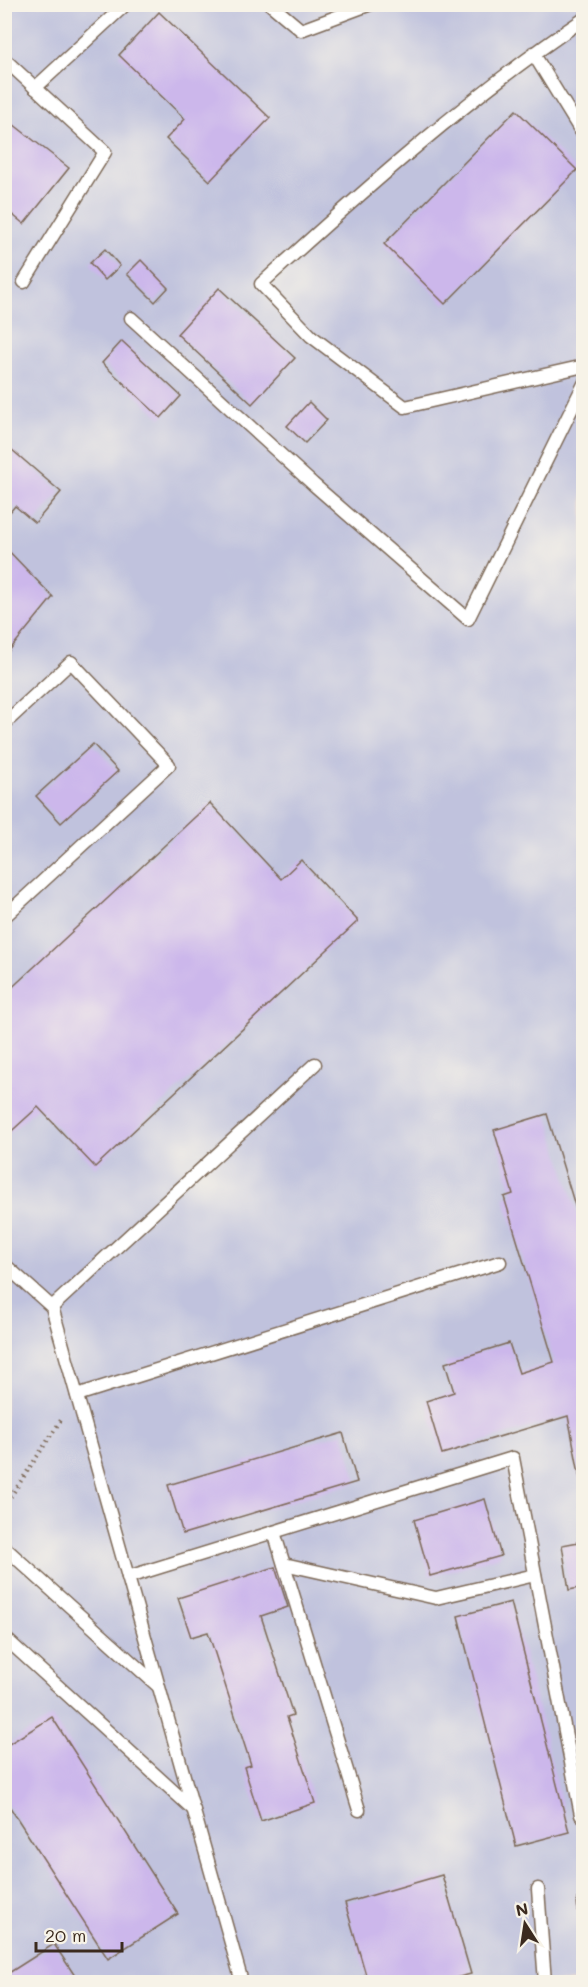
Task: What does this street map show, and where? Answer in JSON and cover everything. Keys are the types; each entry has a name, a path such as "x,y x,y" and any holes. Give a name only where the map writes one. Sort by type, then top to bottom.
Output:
{"lane":[{"path":"35,88 126,4"},
{"path":"270,4 301,30 371,4"},
{"path":"584,19 533,53 371,184 261,284 311,336 405,407 584,366"},
{"path":"533,53 584,136"},
{"path":"4,59 105,152 24,282"},
{"path":"131,318 314,484 468,619 584,384"},
{"path":"4,724 71,662 169,765 4,917"},
{"path":"52,1307 315,1064"},
{"path":"77,1395 501,1262"},
{"path":"4,1264 52,1307 242,1983"},
{"path":"128,1577 513,1458 581,1815"},
{"path":"274,1532 359,1810"},
{"path":"4,1547 159,1687"},
{"path":"284,1564 436,1598 535,1575"},
{"path":"4,1637 194,1810"},
{"path":"538,1889 545,1983"}],"path":[{"path":"4,1507 77,1395"}],"shaded area":[{"path":"5,5 583,5 583,1982 5,1982"}],"building":[{"path":"159,12 270,118 210,181 166,139 185,119 119,55"},
{"path":"516,110 577,170 445,304 384,244"},
{"path":"4,117 69,168 24,224 4,208"},
{"path":"105,249 120,266 105,280 90,263"},
{"path":"141,260 168,288 155,302 127,274"},
{"path":"219,288 295,358 252,404 177,334"},
{"path":"122,341 181,396 161,418 102,363"},
{"path":"309,402 327,420 305,443 287,426"},
{"path":"4,443 61,492 35,523 15,506 4,519"},
{"path":"4,546 53,597 4,657"},
{"path":"93,744 118,771 61,823 36,796"},
{"path":"210,803 281,879 301,860 358,921 95,1167 38,1107 4,1138 4,995"},
{"path":"547,1114 584,1235 584,1500 568,1416 442,1454 426,1401 454,1392 445,1363 509,1343 519,1373 554,1362 504,1197 513,1194 494,1130"},
{"path":"343,1433 357,1482 183,1534 168,1485"},
{"path":"485,1499 501,1556 430,1576 414,1520"},
{"path":"584,1541 584,1587 569,1590 562,1545"},
{"path":"275,1567 288,1607 261,1616 293,1715 287,1717 315,1803 261,1821 244,1767 251,1765 208,1632 191,1637 178,1598"},
{"path":"511,1602 569,1832 516,1846 458,1616"},
{"path":"52,1717 178,1914 108,1959 4,1798 4,1747"},
{"path":"442,1875 471,1974 440,1982 368,1982 345,1903"},
{"path":"584,1898 584,1972 582,1972 577,1899"},
{"path":"54,1944 79,1982 4,1982 4,1976"}]}
